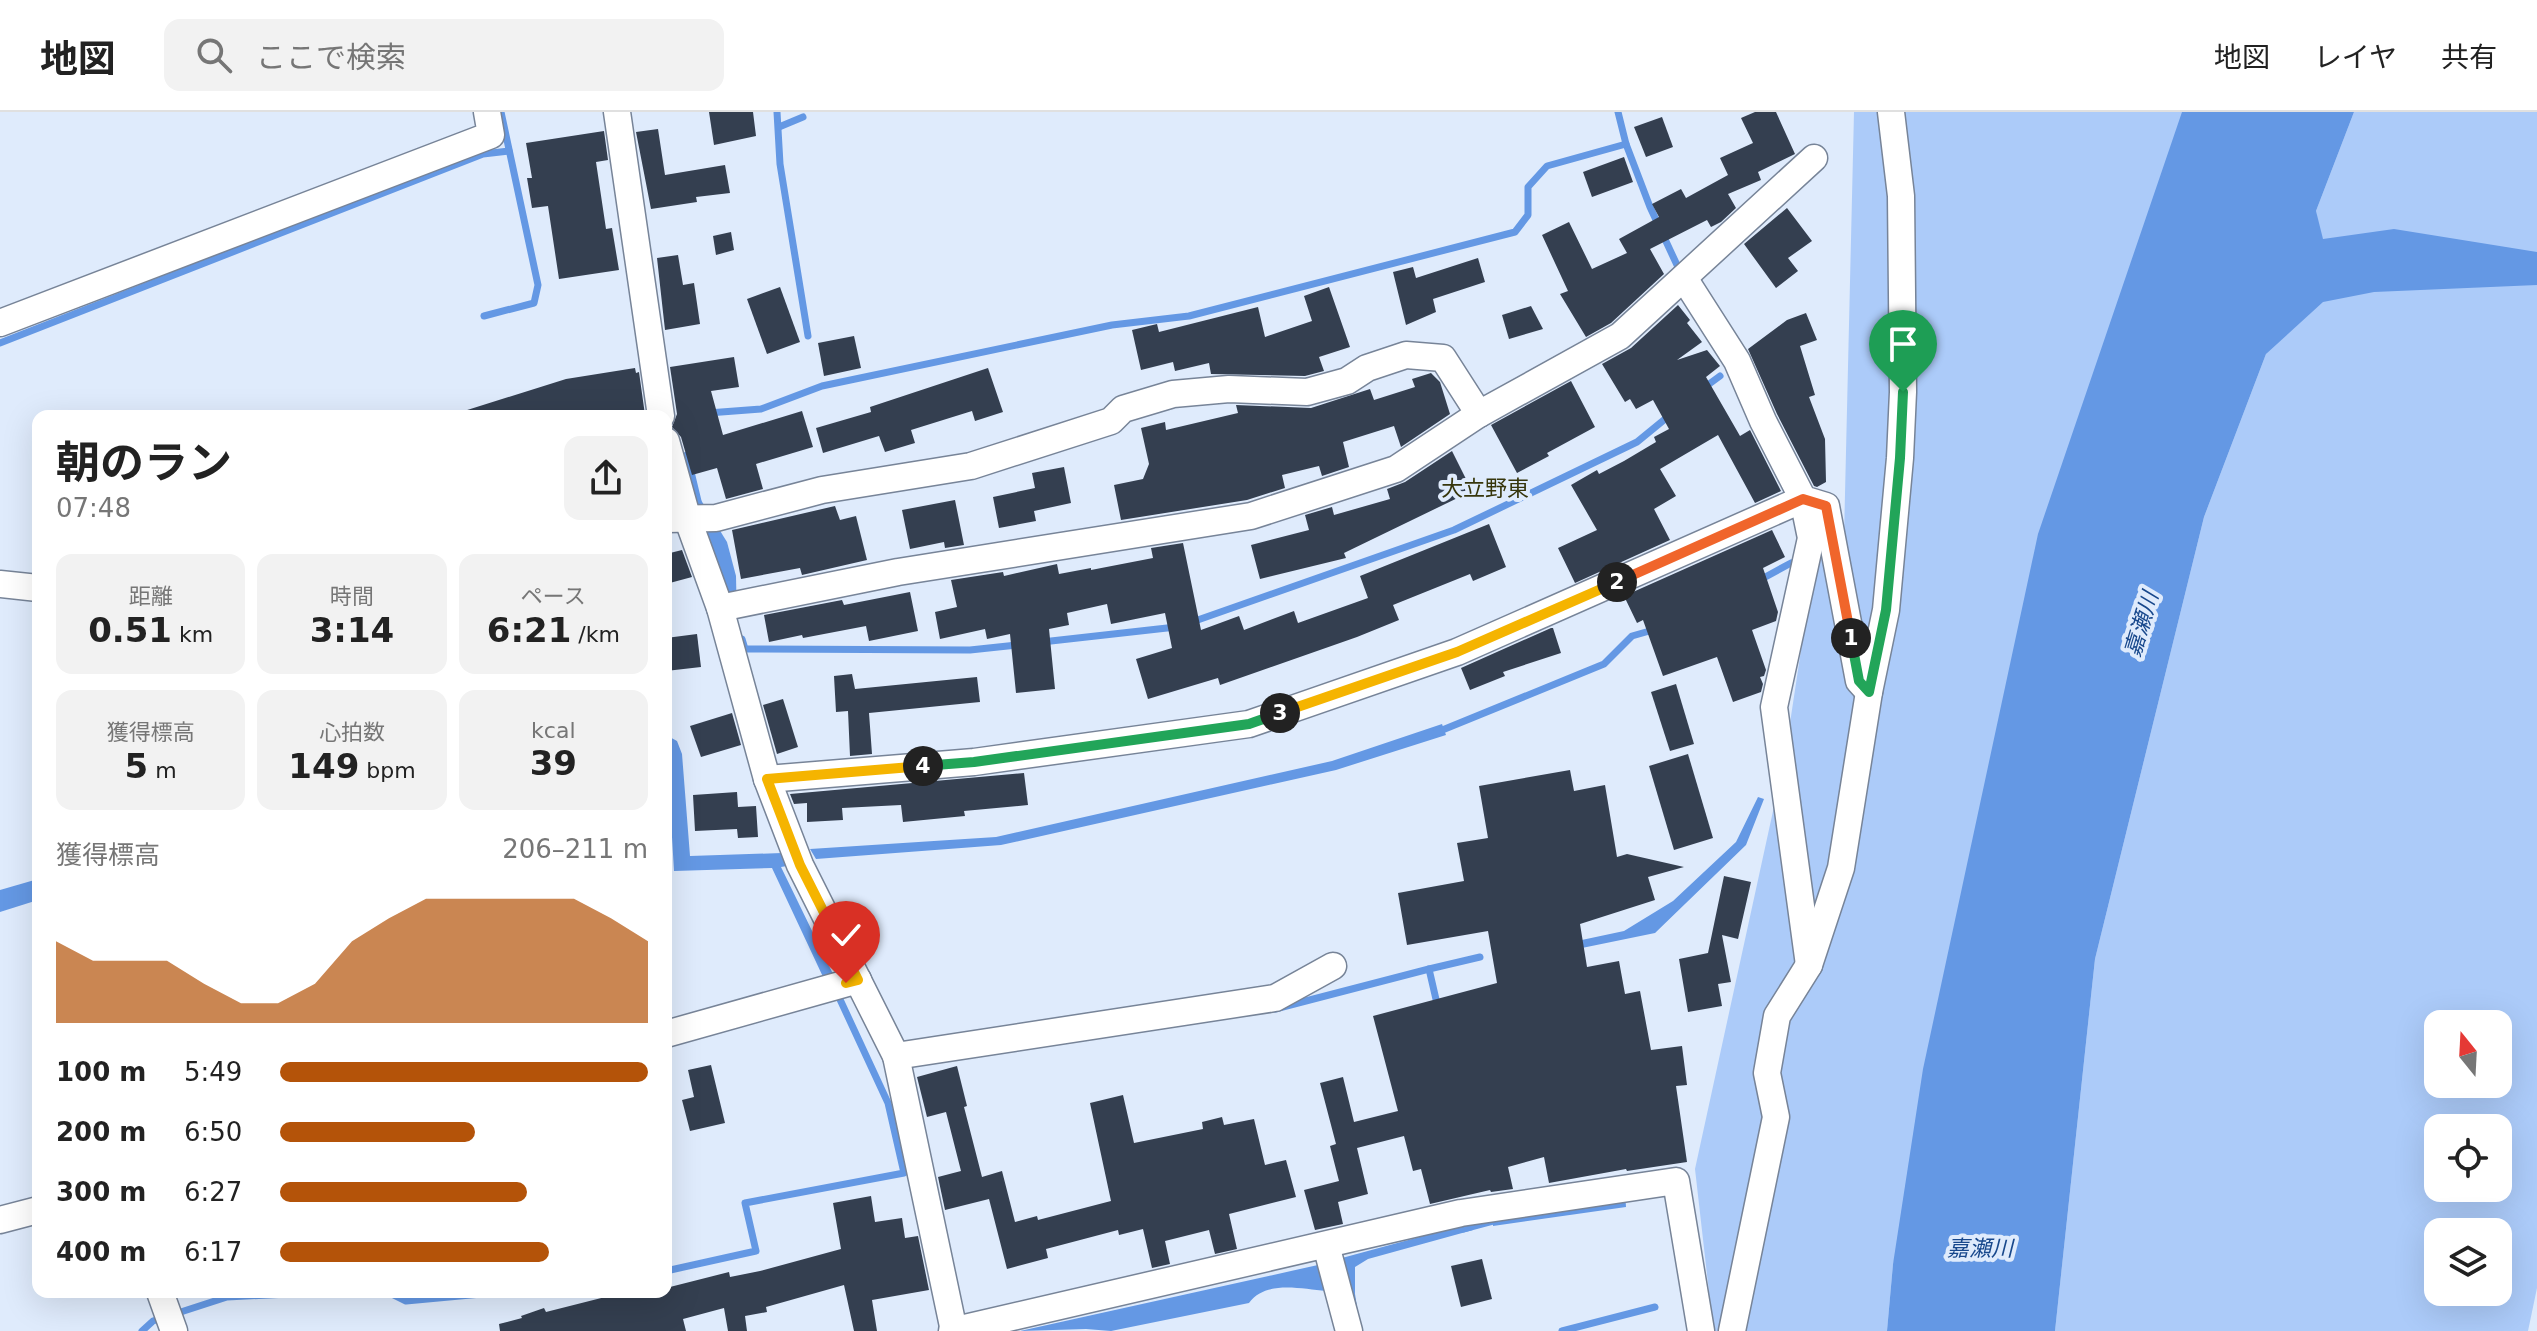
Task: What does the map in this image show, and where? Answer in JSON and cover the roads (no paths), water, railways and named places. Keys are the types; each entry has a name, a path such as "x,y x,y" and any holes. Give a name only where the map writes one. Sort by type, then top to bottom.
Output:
{"street":[{"path":"0,323 491,135 487,112"},
{"path":"617,112 660,410"},
{"path":"1732,1331 1776,1117 1767,1073 1777,1016 1809,965 1841,868 1869,692 1886,610 1903,392 1901,196 1891,112"},
{"path":"732,605 898,572 1251,516 1396,469 1479,414 1620,336 1814,158"},
{"path":"1684,278 1737,361 1763,421 1803,499 1811,538 1774,707 1809,965"},
{"path":"677,520 716,518 822,490 971,466 1111,421 1123,409 1173,394 1229,389 1307,392 1347,381 1367,368 1406,355 1443,358 1479,414"},
{"path":"672,484 677,520 732,605 767,779 843,984 896,1056 953,1331 1330,1260 1461,1213 1676,1181 1701,1331"},
{"path":"767,779 974,762 1249,724 1457,652 1803,499 1826,506 1859,681 1869,692"},
{"path":"0,584 32,587"},
{"path":"896,1056 1275,998 1333,966"},
{"path":"672,1032 843,984"},
{"path":"0,1220 32,1212"},
{"path":"1330,1260 1349,1331"},
{"path":"162,1298 174,1331"}],"water":[{"name":"嘉瀬川","path":"2182,112 2354,112 2316,211 2323,239 2394,229 2537,252 2537,285 2374,292 2323,302 2266,354 2204,517 2095,959 2055,1331 1887,1331 1893,1264 1923,1069 2038,534"},
{"path":"696,492 727,542 736,576 737,624 695,507"},
{"path":"1442,724 1446,735 1336,770 1001,845 816,859 810,849 996,837 1332,761"},
{"path":"672,738 677,741 682,754 690,856 782,853 787,866 781,867 833,974 824,979 772,868 674,871"},
{"path":"1758,797 1764,799 1746,845 1655,933 1577,949 1577,941 1624,931 1673,901 1736,842"},
{"path":"32,881 32,902 0,912 0,890"},
{"path":"1625,1193 1626,1207 1493,1226 1493,1218"},
{"path":"1471,1223 1473,1230 1368,1259 1355,1267 1355,1294 1361,1331 1342,1258"},
{"path":"1318,1265 1326,1278 1326,1291 1274,1289 1264,1291 1249,1303 1111,1331 1020,1331"}],"waterway":[{"path":"484,316 534,303 538,285 501,112"},
{"path":"777,112 780,164 808,336"},
{"path":"1618,112 1626,144 1650,207 1677,265"},
{"path":"779,127 803,117"},
{"path":"708,413 761,409 822,386 1112,325 1189,316 1515,232 1528,215 1528,187 1547,166 1626,144"},
{"path":"0,343 483,154 509,151"},
{"path":"1705,387 1720,376"},
{"path":"1192,622 1454,530 1637,442 1670,415"},
{"path":"687,455 698,501"},
{"path":"1758,581 1791,563"},
{"path":"1042,642 1176,627"},
{"path":"1435,733 1604,664 1632,636 1653,630"},
{"path":"742,639 745,649 970,650 1017,645"},
{"path":"1429,969 1480,957"},
{"path":"1275,1009 1429,969 1438,1008"},
{"path":"672,1270 756,1251 745,1203 904,1173 888,1103 837,993"},
{"path":"1463,1229 1493,1221"},
{"path":"142,1331 153,1321 224,1298"},
{"path":"400,1298 406,1301 438,1298"},
{"path":"1562,1331 1655,1307"}],"district":[{"name":"大立野東","path":"1485,488"}]}
